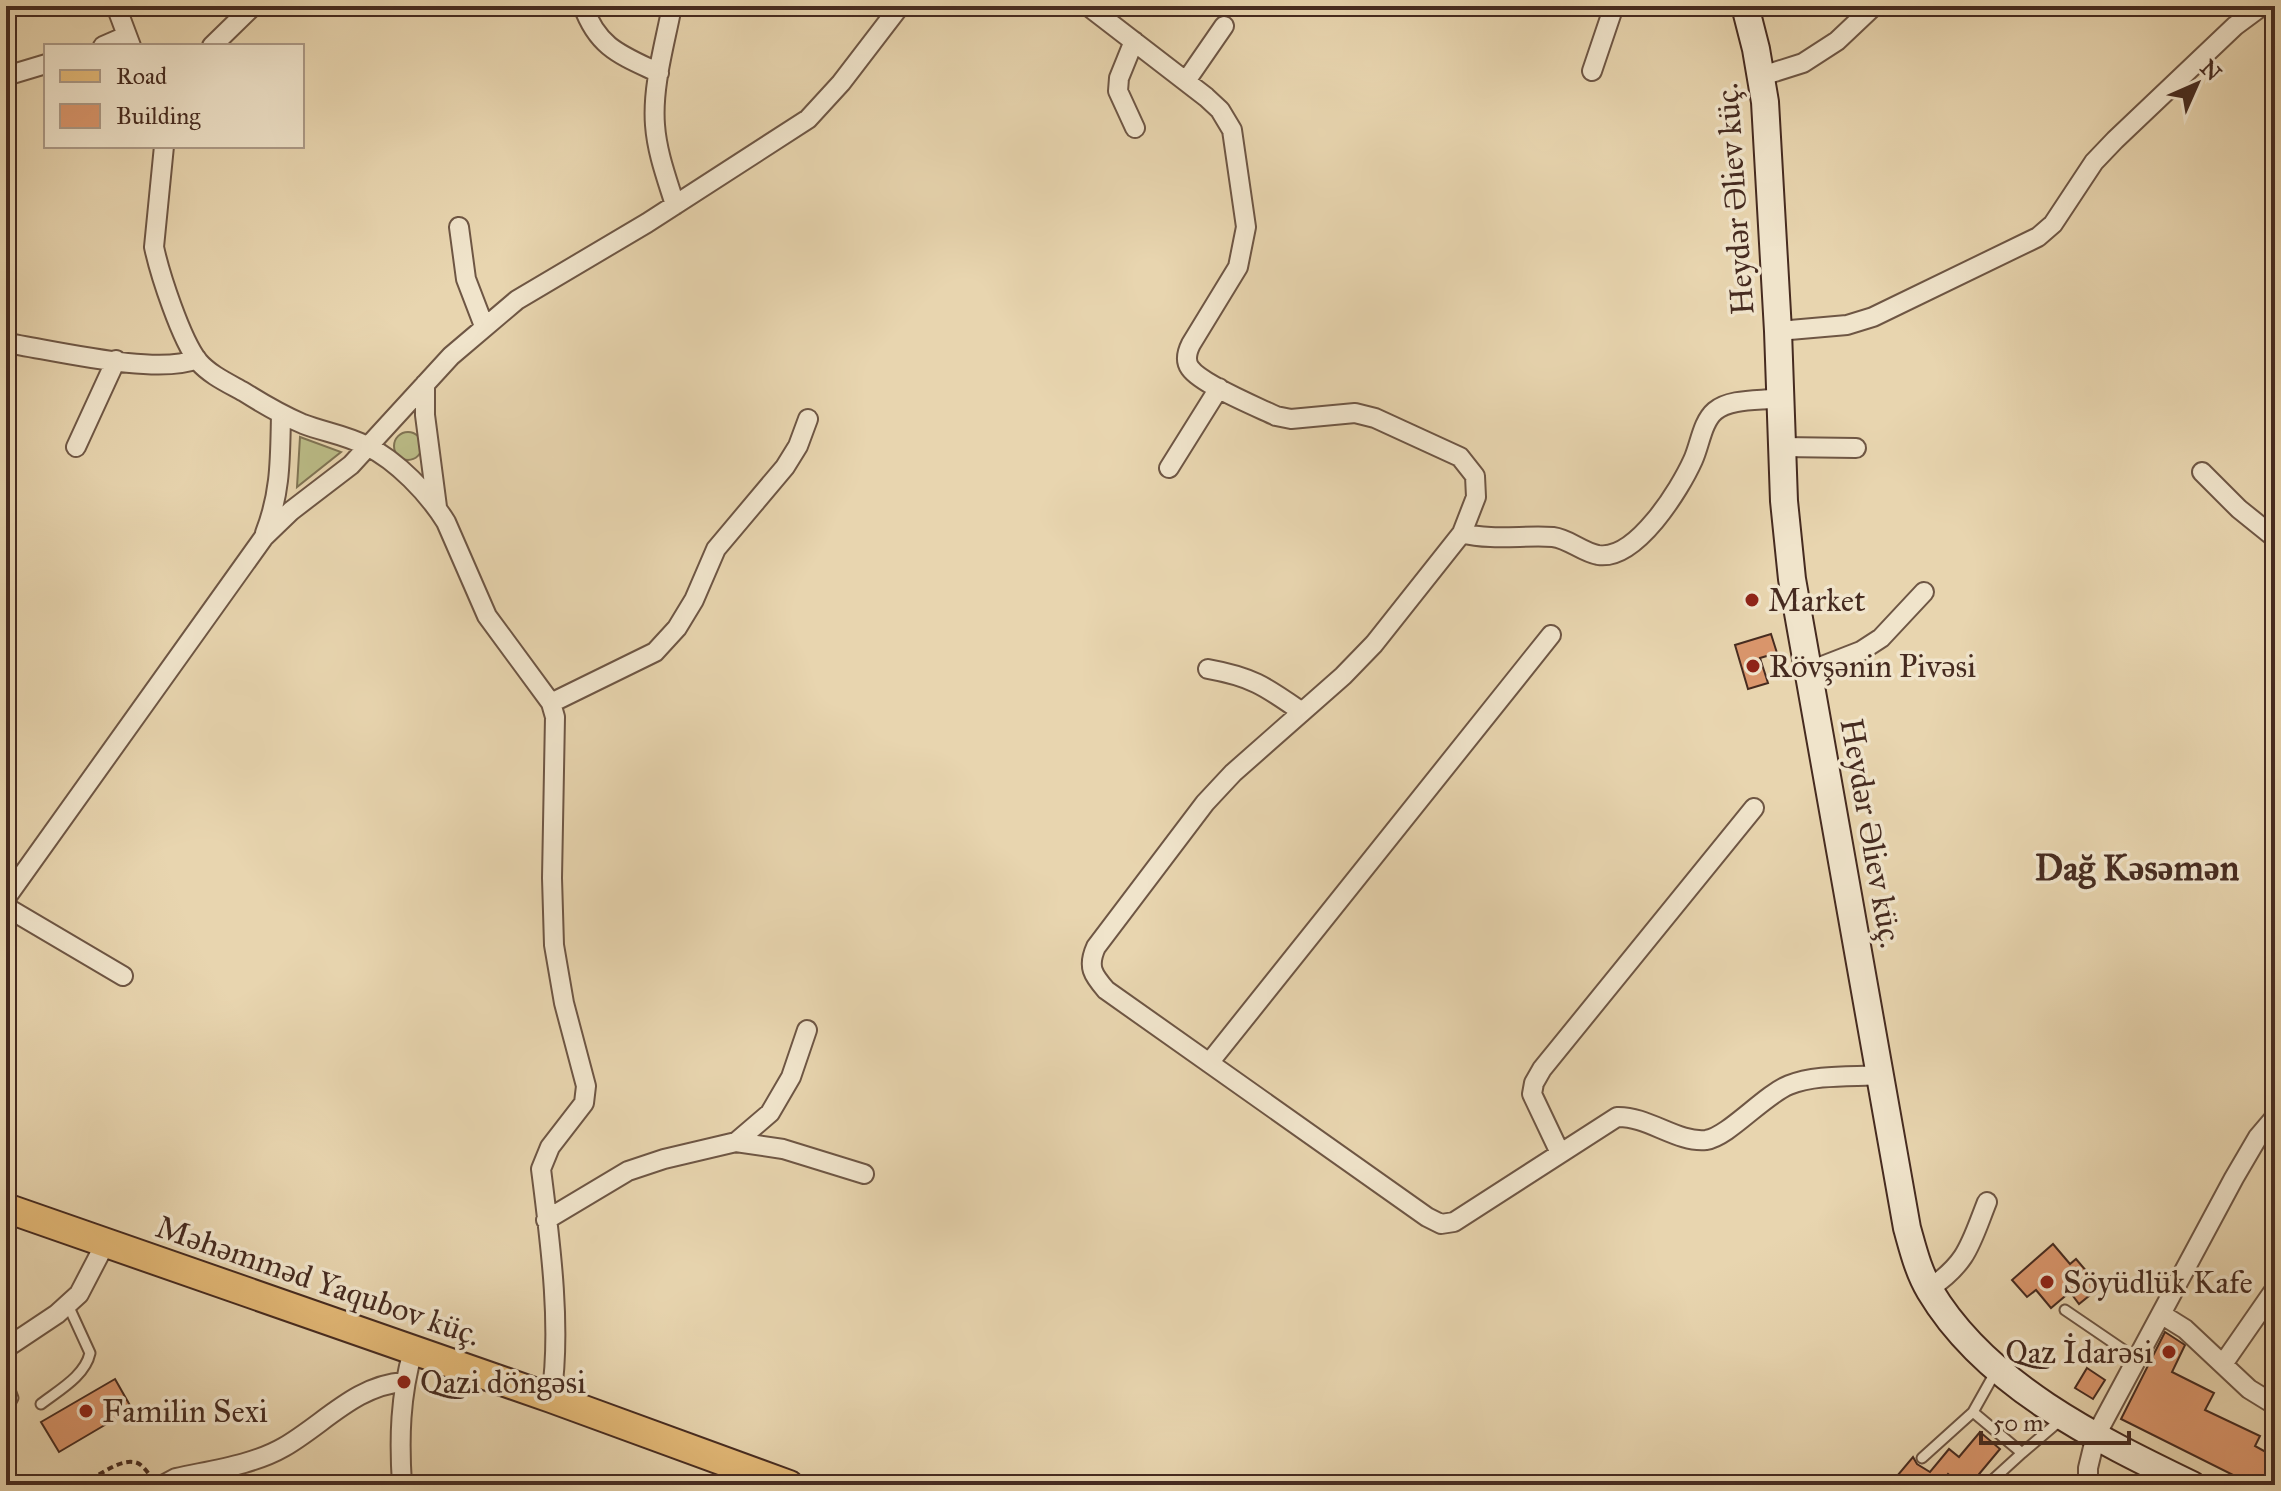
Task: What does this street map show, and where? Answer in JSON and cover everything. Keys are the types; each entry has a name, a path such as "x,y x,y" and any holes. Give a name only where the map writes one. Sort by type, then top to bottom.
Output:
{"main road":[{"name":"Heydər Əliev küç.","path":"1745,6 1762,76 1778,331 1786,531 1807,672 1882,1075 1907,1228 1916,1260 1929,1289 1954,1326 1998,1369 2096,1435 2192,1485"},
{"name":"Məhəmməd Yaqubov küç.","path":"6,1208 551,1398 789,1485"}],"street":[{"path":"116,6 129,41"},
{"path":"583,6 591,28 602,41 620,55 659,73"},
{"path":"672,6 655,95 655,125 659,153 675,205"},
{"path":"6,898 264,537 291,511 351,465 425,384 484,326 527,293 675,205 808,119 841,83 900,6"},
{"path":"1088,6 1220,110 1232,130 1246,227 1238,267 1187,352 1188,366 1199,377 1276,416 1291,419 1355,413 1375,418 1460,457 1475,476 1476,497 1462,533 1374,644 1233,773 1205,803 1096,947 1091,959 1092,973 1106,990 1441,1224 1454,1222 1617,1117 1632,1116 1689,1138 1707,1140 1721,1134 1763,1100 1788,1086 1805,1081 1882,1075"},
{"path":"1592,71 1614,6"},
{"path":"1762,76 1803,63 1837,41 1874,6"},
{"path":"1778,331 1847,325 1873,317 2038,237 2053,224 2094,162 2115,140 2235,26 2262,6"},
{"path":"214,44 251,8"},
{"path":"1186,81 1224,26"},
{"path":"1134,41 1119,78 1118,91 1135,128"},
{"path":"6,76 44,65"},
{"path":"164,148 154,247 183,333 197,359 209,371 281,415 344,435 369,447 405,475 437,507 487,616 551,703 555,717 554,945 564,1003 586,1086 584,1103 550,1147 541,1169 556,1336 557,1364 551,1398"},
{"path":"459,227 466,279 484,326"},
{"path":"6,343 153,366 183,365 197,359"},
{"path":"76,447 116,360"},
{"path":"425,384 425,415 437,507"},
{"path":"1169,468 1219,388"},
{"path":"1462,533 1493,537 1555,537 1599,555 1625,548 1664,511 1692,462 1714,411 1725,405 1780,398"},
{"path":"264,537 276,505 280,483 281,415"},
{"path":"551,703 655,652 677,628 694,600 716,549 785,467 798,446 808,419"},
{"path":"1782,447 1856,448"},
{"path":"2202,472 2239,509 2275,538"},
{"path":"1807,672 1861,651 1881,638 1924,592"},
{"path":"1209,1063 1551,635"},
{"path":"1208,669 1240,675 1263,685 1302,712"},
{"path":"1560,1153 1532,1094 1542,1069 1754,808"},
{"path":"6,907 123,976"},
{"path":"736,1142 770,1113 791,1077 807,1030"},
{"path":"2088,1485 2088,1468 2096,1435 2250,1150 2275,1117"},
{"path":"546,1220 628,1171 736,1142 783,1149 864,1174"},
{"path":"1929,1289 1951,1274 1961,1261 1987,1202"},
{"path":"6,1348 79,1294 105,1244"},
{"path":"2223,1364 2273,1292"},
{"path":"2161,1314 2185,1329 2249,1389 2275,1405"},
{"path":"402,1485 399,1429 404,1382 413,1351"},
{"path":"157,1481 266,1455 284,1447 366,1390 404,1382"}],"lane":[{"path":"41,1404 82,1371 88,1361 90,1353 68,1305"},
{"path":"2065,1310 2137,1359"},
{"path":"1922,1458 1973,1412 1998,1369"},
{"path":"6,1379 13,1398 6,1411"},
{"path":"1973,1412 2022,1453"},
{"path":"1987,1485 2065,1416"}],"path":[{"path":"82,1485 133,1461 157,1481"}],"green space":[{"path":"408,432 418,436 422,446 418,456 408,460 398,456 394,446 398,436"},
{"path":"300,437 341,452 297,487"}],"building":[{"path":"1771,634 1777,653 1760,658 1768,683 1748,689 1735,645"},
{"path":"2053,1244 2070,1264 2076,1259 2100,1287 2079,1304 2070,1292 2051,1308 2036,1290 2027,1297 2012,1280"},
{"path":"2165,1332 2185,1345 2172,1372 2214,1393 2205,1410 2260,1436 2255,1446 2275,1457 2275,1485 2253,1485 2121,1419"},
{"path":"2087,1368 2105,1380 2093,1399 2075,1388"},
{"path":"115,1379 132,1409 59,1452 41,1422"},
{"path":"1980,1432 2000,1449 1970,1485 1961,1485 1948,1474 1942,1482 1946,1485 1909,1485 1897,1476 1913,1457 1917,1464 1930,1472 1949,1449 1959,1457"}],"place":[{"name":"Market","path":"1752,600"},
{"name":"Rövşənin Pivəsi","path":"1753,666"},
{"name":"Söyüdlük Kafe","path":"2047,1282"},
{"name":"Qaz İdarəsi","path":"2169,1352"},
{"name":"Qazi döngəsi","path":"404,1382"},
{"name":"Familin Sexi","path":"86,1411"}],"district":[{"name":"Dağ Kəsəmən","path":"2137,868"}]}
